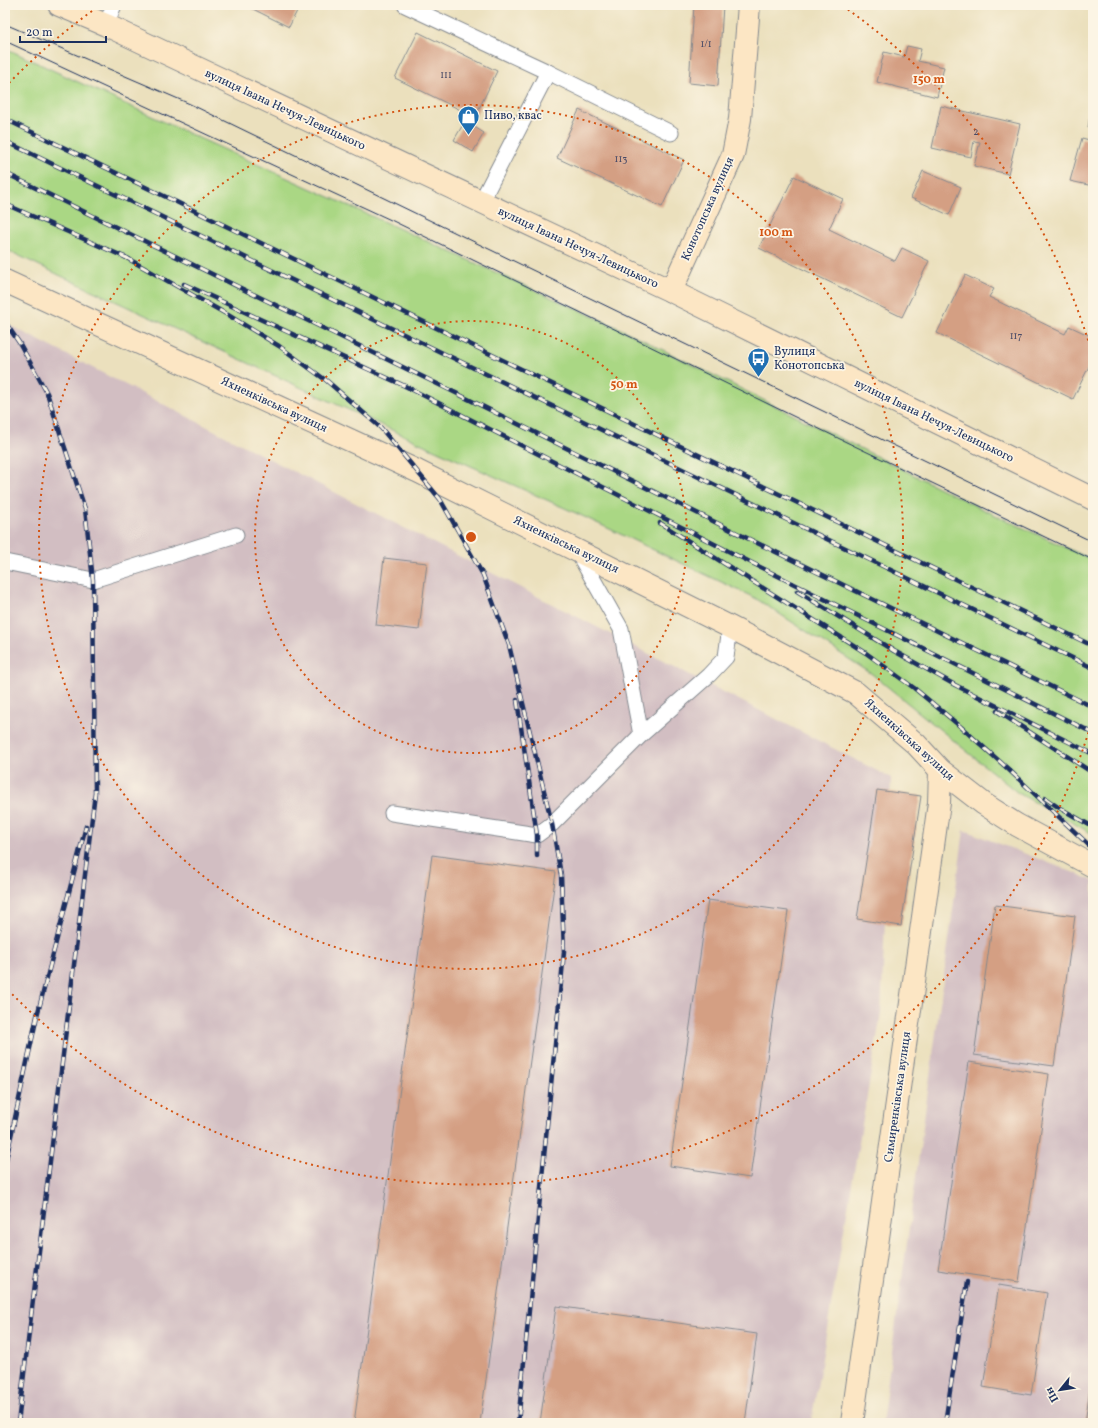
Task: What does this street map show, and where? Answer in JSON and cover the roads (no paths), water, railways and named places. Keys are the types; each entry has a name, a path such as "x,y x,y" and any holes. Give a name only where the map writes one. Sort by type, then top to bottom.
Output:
{"main road":[{"name":"вулиця Івана Нечуя-Левицького","path":"59,5 106,25 671,291 1093,499"},
{"name":"Конотопська вулиця","path":"671,291 732,155 740,119 749,5"},
{"name":"Яхненківська вулиця","path":"5,281 416,471 730,627 856,693 916,744 940,770 984,804 1017,825 1093,866"},
{"name":"Симиренківська вулиця","path":"852,1423 939,803 940,770"}],"lane":[{"path":"106,25 114,5"},
{"path":"405,5 548,72 671,133"},
{"path":"481,202 548,72"},
{"path":"5,562 93,580 236,535"},
{"path":"577,550 621,629 641,735"},
{"path":"392,813 537,835 552,824 641,735 709,675 726,657 730,627"}],"tram line":[{"path":"5,24 190,104 1093,542"},
{"path":"5,41 393,221 840,439 1093,560"}],"railway":[{"path":"5,119 1093,646"},
{"path":"5,141 1093,668"},
{"path":"5,173 1093,707"},
{"path":"5,204 129,259"},
{"path":"125,257 228,315 279,346 327,381 381,428 440,499 483,575 509,645 552,824 561,875 564,952 518,1423"},
{"path":"184,284 407,387 740,557 1093,733"},
{"path":"5,322 20,344 47,393 85,509 93,580 95,793 18,1423"},
{"path":"660,523 866,653 914,688 1007,768 1093,849"},
{"path":"797,591 894,651 955,685 1093,754"},
{"path":"517,700 537,835 537,856"},
{"path":"997,711 1093,773"},
{"path":"1045,798 1093,827"},
{"path":"5,1164 37,1016 86,826"},
{"path":"945,1423 967,1282"}],"place":[{"name":"Пиво, квас","path":"469,136"},
{"name":"Вулиця Конотопська","path":"758,378"}]}
